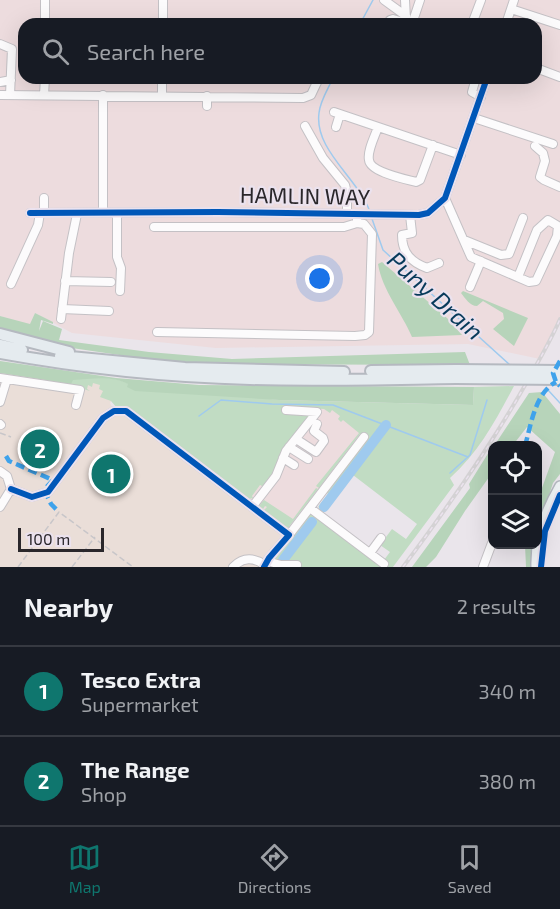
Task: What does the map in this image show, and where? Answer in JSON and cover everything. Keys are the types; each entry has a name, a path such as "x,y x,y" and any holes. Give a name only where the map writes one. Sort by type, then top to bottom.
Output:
{"highway":[{"path":"0,334 100,360"},
{"path":"0,345 77,365"},
{"path":"0,353 162,375 252,380 560,370"},
{"path":"45,355 239,371 456,374 560,379"}],"main road":[{"path":"536,567 544,520 560,486"}],"street":[{"path":"45,0 45,18"},
{"path":"163,0 163,18"},
{"path":"384,0 400,18"},
{"path":"404,18 405,0"},
{"path":"474,18 481,0"},
{"path":"508,18 514,0"},
{"path":"407,18 419,3"},
{"path":"511,9 539,18"},
{"path":"542,19 560,25"},
{"path":"0,44 12,49 10,95"},
{"path":"542,70 560,76"},
{"path":"0,82 11,80"},
{"path":"45,84 45,95"},
{"path":"162,84 162,96"},
{"path":"0,95 307,97 316,84"},
{"path":"474,84 472,92 481,97"},
{"path":"486,84 445,198 471,257 529,282 536,280 557,236 558,226 548,220 537,230 518,277"},
{"path":"103,95 103,213"},
{"path":"207,96 207,106"},
{"path":"336,127 337,113 461,154"},
{"path":"474,118 535,146 543,153 545,161 540,177 560,187"},
{"path":"305,126 323,158 345,185 347,214"},
{"path":"378,127 368,158 370,165 376,170 416,182 420,180 433,145"},
{"path":"535,146 553,144"},
{"path":"11,284 38,225 44,198"},
{"name":"HAMLIN WAY","path":"30,213 218,212 410,215 428,213 445,198"},
{"path":"218,212 218,227"},
{"path":"297,213 297,227"},
{"path":"61,319 77,214"},
{"path":"117,214 117,257 121,268 120,291"},
{"path":"357,214 357,223"},
{"path":"410,215 412,233 402,235 402,246 406,255 417,265 427,268 439,263"},
{"path":"464,240 501,255 508,254 524,218"},
{"path":"153,227 344,227 357,223 364,224 372,234 369,332 365,334 355,336 157,332"},
{"path":"470,287 481,261"},
{"path":"65,281 111,282"},
{"path":"62,309 109,311"},
{"path":"0,402 4,379 80,390 76,405"},
{"path":"11,489 32,497 48,492 103,418 108,413 120,410 131,414 289,536"},
{"path":"286,410 317,412 314,431 324,441 316,452 296,439"},
{"path":"314,422 326,429"},
{"path":"252,507 276,476 290,447 314,422"},
{"path":"265,564 364,437"},
{"path":"290,447 308,459"},
{"path":"284,458 294,465"},
{"path":"0,471 7,477 11,489 0,507"},
{"path":"310,507 384,564"},
{"path":"370,552 381,538"},
{"path":"485,565 490,549"},
{"path":"233,567 246,559 257,560 265,564 297,565"}],"path":[{"path":"0,427 10,437"},
{"path":"49,508 59,512 95,537 132,567"},
{"path":"18,567 59,512"},
{"path":"72,567 95,537"}],"shaded area":[{"path":"0,0 560,0 560,319 540,359 468,344 216,348 72,333 35,313 30,325 0,316"},
{"path":"0,373 125,383 110,403 114,411 120,410 289,535 264,567 0,567"},
{"path":"284,407 337,410 378,428 290,531 242,496 306,417 283,414"}],"green space":[{"path":"382,262 447,318 462,335 412,337 380,274 378,264"},
{"path":"463,291 528,318 514,346 493,329 504,319 503,313 483,301 477,306 472,305 461,293"},
{"path":"35,313 53,322 53,324 41,320 39,331 43,321 62,329 59,340 149,352 232,359 465,352 470,365 206,364 65,347 0,330 0,316 30,324"},
{"path":"0,361 116,378 199,385 474,387 473,405 279,400 135,391 127,387 128,384 108,379 73,380 71,384 0,373"},
{"path":"0,373 43,380 108,378 129,384 279,400 473,405 474,387 514,386 478,446 450,478 454,485 393,567 268,567 311,512 384,560 390,552 380,545 392,529 406,539 417,524 353,475 325,512 318,507 328,494 326,492 367,439 360,434 319,488 316,486 359,433 343,420 341,422 338,419 340,416 332,410 330,413 324,409 284,407 284,414 310,415 264,487 260,485 252,496 253,498 249,499 134,412 117,408 111,401 100,397 103,391 99,389 100,385 93,383 92,387 88,385 87,389 90,391 0,375"},
{"path":"542,392 560,414 560,474 553,483 542,516 542,488 555,452 527,427 516,441 497,441 529,393"},
{"path":"488,453 488,479 436,557 426,567 412,567 470,488 469,484"},
{"path":"316,488 318,489 288,528 264,510 267,507 263,509 259,506 264,500 293,519"},
{"path":"525,549 532,549 533,567 526,567"}],"waterway":[{"name":"Puny Drain","path":"363,18 373,0"},
{"name":"Puny Drain","path":"330,84 319,113 319,126 323,139 370,212"},
{"name":"Puny Drain","path":"371,216 383,250 511,366"},
{"name":"Puny Drain","path":"548,390 560,403"},
{"path":"199,416 221,400 333,405 468,457"},
{"path":"450,473 470,455 487,400"},
{"path":"324,507 386,425"},
{"path":"283,560 312,522"}],"railway":[{"path":"403,567 453,499 499,429 541,357 560,319"}],"marked path":[{"path":"560,361 553,373 560,386"},
{"path":"526,441 532,419 543,394 556,382"},
{"path":"6,456 9,461 53,480 44,490 51,504 59,512"}],"cycle path":[{"path":"30,213 218,212 419,215 428,213 445,198 485,84"},
{"path":"11,489 32,497 48,492 103,418 114,411 126,411 289,535 264,567"},
{"path":"541,567 545,531 560,495"}],"place":[{"name":"The Range","path":"40,449"},
{"name":"Tesco Extra","path":"111,474"}]}
